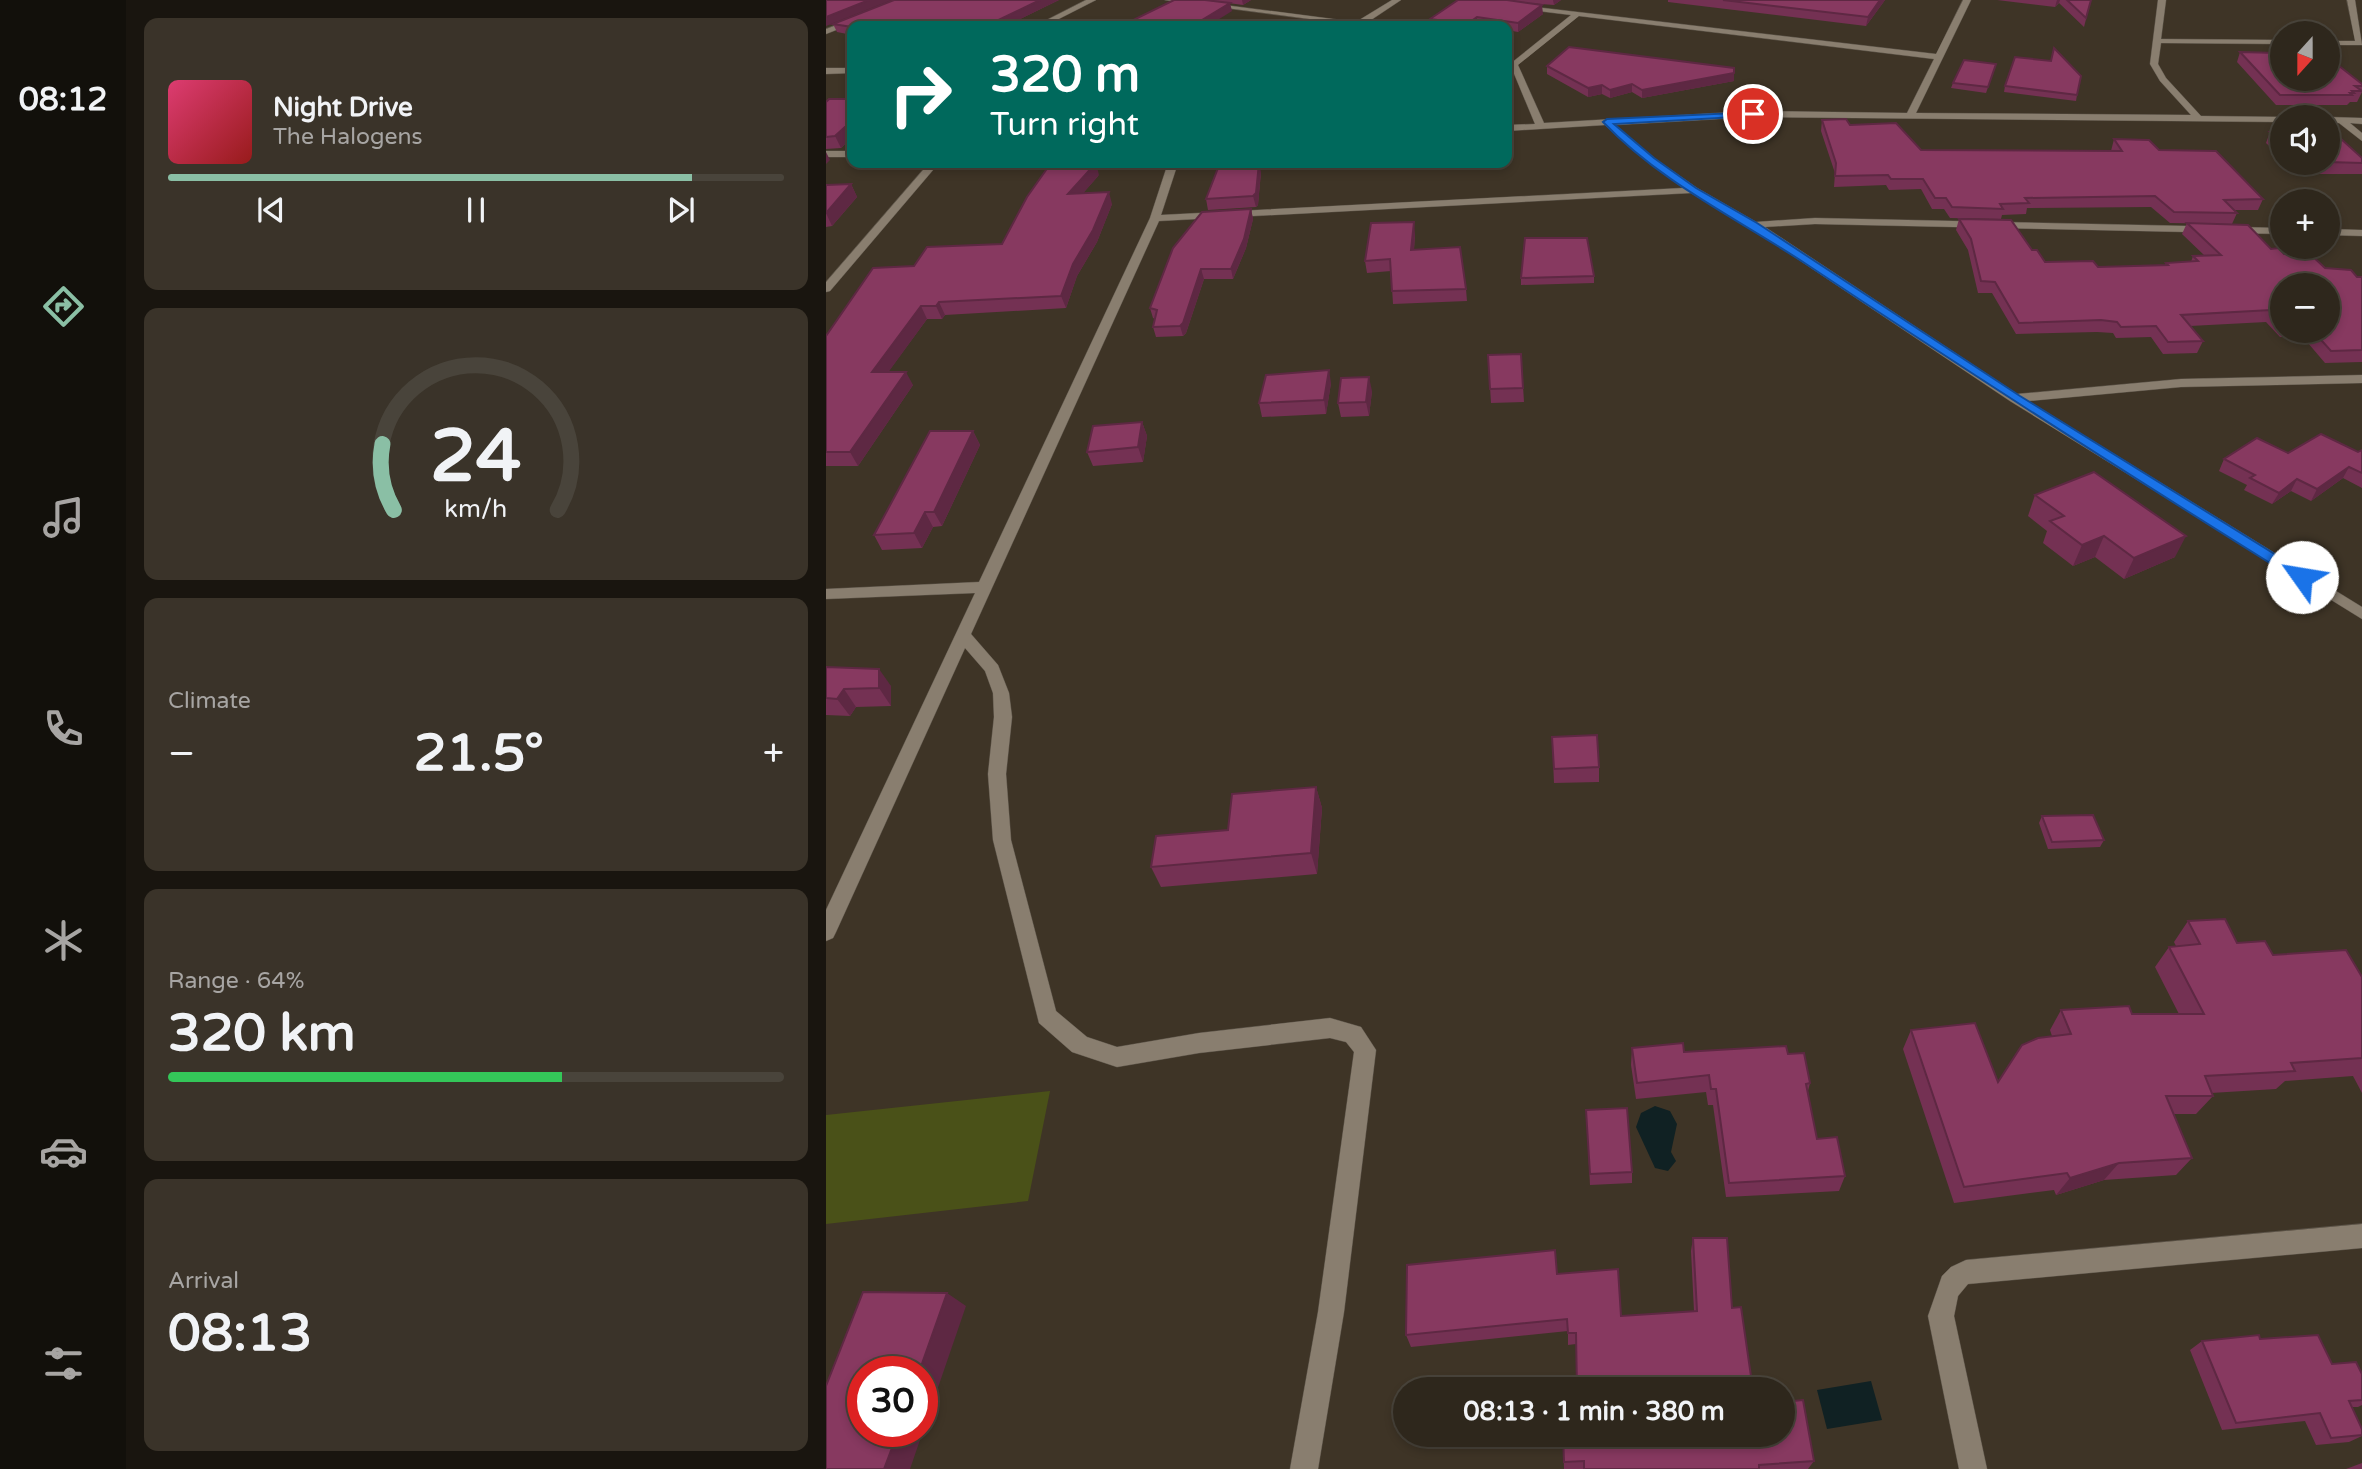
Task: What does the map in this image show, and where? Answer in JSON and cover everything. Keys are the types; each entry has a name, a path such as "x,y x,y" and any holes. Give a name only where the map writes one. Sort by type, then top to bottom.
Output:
{"street":[{"path":"1049,21 1092,0"},
{"path":"1169,0 1328,21"},
{"path":"1364,21 1397,0"},
{"path":"1910,115 1967,0"},
{"path":"2162,0 2154,57 2157,71 2198,118"},
{"path":"2340,43 2361,43 2351,0"},
{"path":"1508,5 1938,57"},
{"path":"1512,66 1577,14"},
{"path":"854,21 869,15"},
{"path":"826,32 847,24"},
{"path":"2156,41 2270,42"},
{"path":"1512,69 1541,126"},
{"path":"826,71 847,71"},
{"path":"1512,128 1753,114 2270,119"},
{"path":"2341,120 2362,121"},
{"path":"2341,120 2362,138"},
{"path":"1607,122 1651,160 1693,190 1754,225 2015,398 2362,614"},
{"path":"826,154 847,154"},
{"path":"826,289 930,168"},
{"path":"826,932 1155,218 1171,168"},
{"path":"1155,218 1693,190"},
{"path":"1754,225 1815,221 2270,231"},
{"path":"2340,232 2362,233"},
{"path":"2015,398 2168,384 2362,379"},
{"path":"826,594 985,587"},
{"path":"963,635 992,669 1001,693 1003,717 997,774 1002,840 1047,1016 1080,1045 1117,1056 1199,1043 1330,1028 1353,1034 1365,1050 1331,1312 1304,1469"},
{"path":"1973,1469 1941,1316 1949,1285 1955,1277 1966,1272 2362,1236"}],"green space":[{"path":"1050,1091 1028,1201 826,1224 826,1115"}],"shaded area":[{"path":"1655,1106 1670,1111 1677,1124 1671,1152 1676,1161 1668,1171 1655,1168 1636,1127 1641,1113"},
{"path":"1871,1381 1882,1420 1827,1429 1817,1390"}],"building":[{"path":"826,0 869,0 826,17"},
{"path":"894,0 1040,0 996,21 847,21 847,26 833,24"},
{"path":"1174,0 1230,3 1200,21 1131,21"},
{"path":"1458,0 1507,0 1542,5 1518,23 1477,17 1471,21 1430,19"},
{"path":"1723,0 1880,0 1868,17"},
{"path":"2067,0 2091,0 2086,18"},
{"path":"1569,47 1734,68 1734,73 1642,90 1632,84 1610,90 1602,85 1588,88 1547,66"},
{"path":"2054,48 2081,76 2077,95 2005,86 2015,57 2051,61"},
{"path":"2240,52 2270,53 2270,84"},
{"path":"1964,60 1996,64 1988,87 1953,83"},
{"path":"2340,67 2362,84 2355,86 2362,91 2352,91 2352,95 2280,95 2276,91 2340,91"},
{"path":"829,99 847,99 847,127 835,136 826,137 826,102"},
{"path":"1846,119 1850,125 1896,123 1921,150 2122,151 2114,139 2149,140 2159,150 2216,151 2263,199 2224,200 2237,213 2174,212 2155,196 2025,198 2029,203 2000,204 2003,209 1952,207 1946,198 1935,198 1923,179 1891,179 1888,175 1835,176 1836,163 1822,120"},
{"path":"2340,138 2362,158 2362,163 2340,162"},
{"path":"1047,168 1091,168 1068,194 1109,192 1093,230 1073,264 1061,296 939,302 936,306 921,306 872,372 906,372 850,452 826,452 826,336 873,268 914,266 927,247 1002,244 1027,197"},
{"path":"1218,168 1258,168 1256,193 1253,196 1206,199"},
{"path":"851,184 826,213 826,185"},
{"path":"1251,209 1244,239 1231,269 1201,269 1183,323 1180,326 1153,327 1157,310 1150,308 1173,248 1202,212"},
{"path":"1959,219 2011,220 2032,250 2037,250 2045,262 2093,261 2098,267 2168,265 2166,263 2198,261 2193,256 2221,255 2187,223 2248,225 2270,248 2270,259 2315,259 2325,268 2351,270 2357,277 2362,277 2362,350 2331,351 2324,343 2340,343 2340,273 2270,273 2270,310 2181,315 2203,341 2168,342 2156,326 2121,327 2117,322 2101,320 2019,323 1995,282 1981,281 1971,239"},
{"path":"1414,222 1411,250 1460,247 1466,289 1392,291 1390,259 1365,261 1371,223"},
{"path":"1525,238 1587,238 1594,276 1521,278"},
{"path":"1521,354 1523,388 1490,389 1488,355"},
{"path":"1329,370 1324,400 1259,403 1266,375"},
{"path":"1369,377 1366,402 1338,403 1341,378"},
{"path":"1142,422 1138,447 1087,452 1093,426"},
{"path":"930,431 973,431 934,512 925,512 914,533 874,535"},
{"path":"2321,434 2358,452 2362,450 2362,473 2349,467 2317,489 2297,479 2279,493 2250,478 2255,475 2224,459 2257,438 2288,453"},
{"path":"2094,472 2186,536 2134,558 2104,536 2082,545 2050,521 2064,516 2035,495"},
{"path":"826,667 879,669 879,688 844,689 837,699 826,698"},
{"path":"1597,735 1599,767 1554,769 1552,737"},
{"path":"1316,787 1311,853 1151,867 1156,836 1228,830 1232,794"},
{"path":"2093,815 2104,840 2052,842 2042,816"},
{"path":"2225,919 2237,943 2265,941 2273,955 2346,950 2362,977 2362,1058 2291,1063 2295,1071 2205,1076 2213,1096 2166,1096 2192,1158 2119,1163 2070,1178 2067,1173 1964,1187 1911,1030 1975,1023 1998,1082 2022,1045 2038,1038 2071,1034 2061,1010 2129,1006 2132,1014 2204,1014 2169,947 2200,944 2188,921"},
{"path":"1683,1043 1684,1052 1786,1046 1788,1054 1804,1053 1810,1083 1806,1084 1817,1139 1837,1137 1845,1176 1729,1183 1716,1089 1711,1089 1709,1075 1637,1083 1632,1048"},
{"path":"1627,1108 1632,1172 1590,1174 1586,1110"},
{"path":"1693,1238 1727,1238 1732,1308 1741,1307 1751,1377 1577,1377 1576,1333 1568,1333 1567,1319 1406,1335 1407,1265 1555,1250 1557,1274 1618,1269 1621,1316 1697,1311"},
{"path":"863,1292 947,1293 925,1356 847,1356 847,1447 892,1447 884,1469 826,1469 826,1386"},
{"path":"2259,1335 2260,1339 2318,1335 2332,1364 2356,1362 2362,1374 2362,1400 2349,1401 2362,1429 2362,1435 2331,1438 2320,1413 2236,1423 2202,1341"},
{"path":"1803,1400 1814,1461 1759,1465 1759,1469 1584,1469 1584,1461 1564,1462 1563,1447 1795,1447 1795,1401"}],"route":[{"path":"1753,114 1607,122 1651,160 1693,190 1754,225 2015,398 2302,577"}]}
